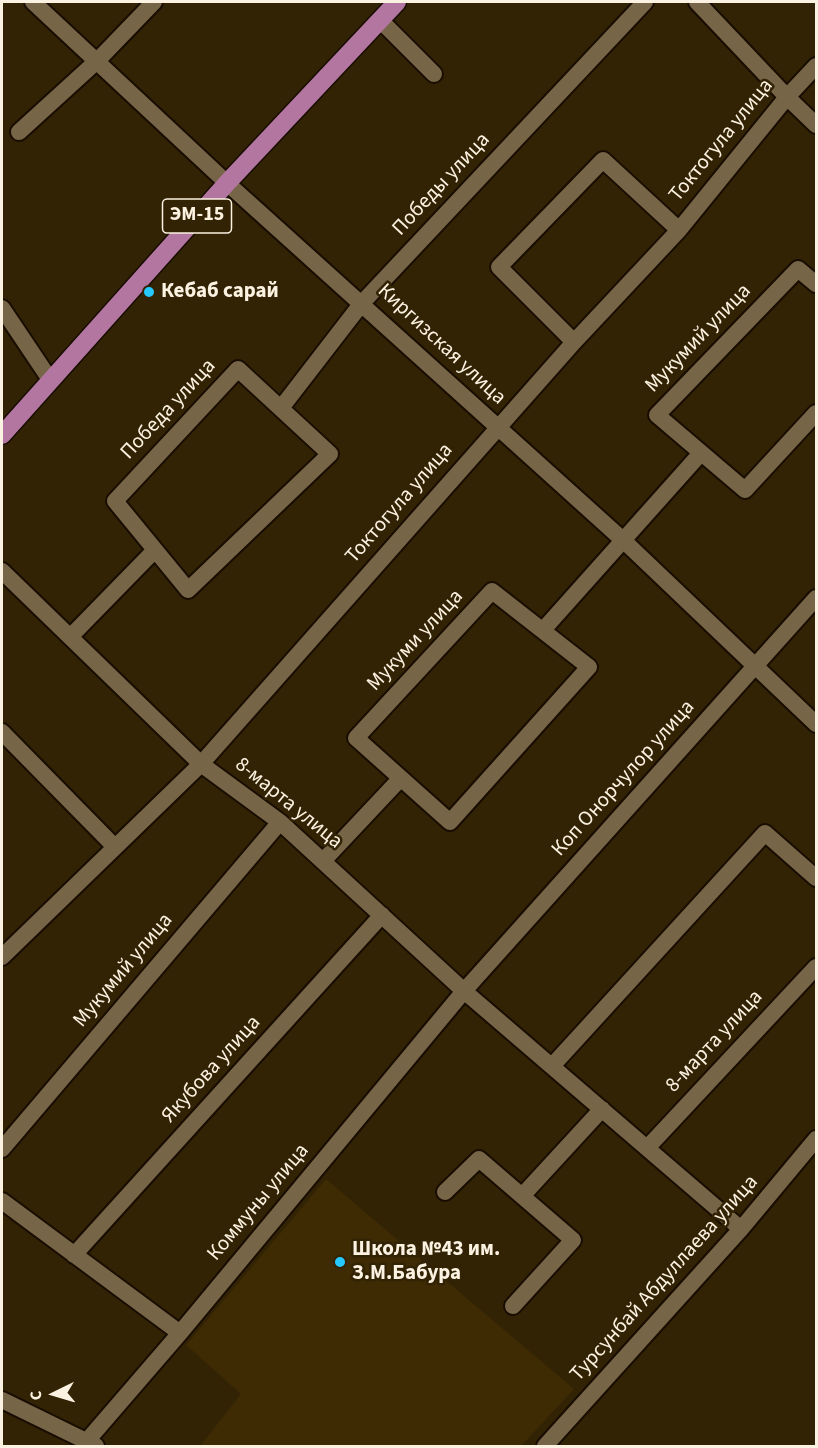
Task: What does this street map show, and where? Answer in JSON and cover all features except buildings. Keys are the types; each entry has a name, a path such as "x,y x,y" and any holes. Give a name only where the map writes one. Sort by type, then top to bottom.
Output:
{"main road":[{"name":"ЭМ-15","path":"2,435 227,183 397,2"}],"street":[{"name":"Киргизская улица","path":"33,2 98,60 227,183 362,303 497,429 624,541 816,724"},
{"path":"19,132 98,60 154,2"},
{"name":"Победы улица","path":"281,408 362,303 645,2"},
{"path":"697,2 816,125"},
{"path":"380,20 434,74"},
{"name":"Токтогула улица","path":"2,957 201,764 574,342 679,230 787,97 816,66"},
{"path":"574,342 499,267 603,160 679,230"},
{"name":"Мукумий улица","path":"816,284 798,269 657,415 745,490 816,413"},
{"path":"2,308 51,381"},
{"name":"Победа улица","path":"238,369 281,408 330,454 188,590 115,501 238,369"},
{"path":"543,630 701,453"},
{"path":"70,637 155,550"},
{"name":"8-марта улица","path":"2,571 201,764 280,822 464,991 741,1229"},
{"name":"Мукуми улица","path":"492,591 589,667 450,822 401,778 356,738 492,591"},
{"name":"Коп Онорчулор улица","path":"464,991 816,597"},
{"path":"2,732 115,847"},
{"path":"323,861 401,778"},
{"name":"Мукумий улица","path":"2,1149 280,822"},
{"path":"552,1066 765,833 814,870"},
{"name":"Якубова улица","path":"74,1256 382,915"},
{"name":"8-марта улица","path":"647,1148 816,967"},
{"name":"Коммуны улица","path":"91,1444 180,1333 464,991"},
{"path":"522,1196 602,1109"},
{"name":"Турсунбай Абдуллаева улица","path":"545,1446 741,1229 816,1139"},
{"path":"445,1192 478,1159 573,1240 513,1306"},
{"path":"2,1201 180,1333"},
{"path":"2,1400 91,1444"}],"shaded area":[{"name":"Школа №43 им. З.М.Бабура","path":"326,1179 574,1389 521,1446 200,1446 241,1394 186,1345"}],"place":[{"name":"Кебаб сарай","path":"149,292"},
{"name":"Школа №43 им. З.М.Бабура","path":"340,1262"}]}
